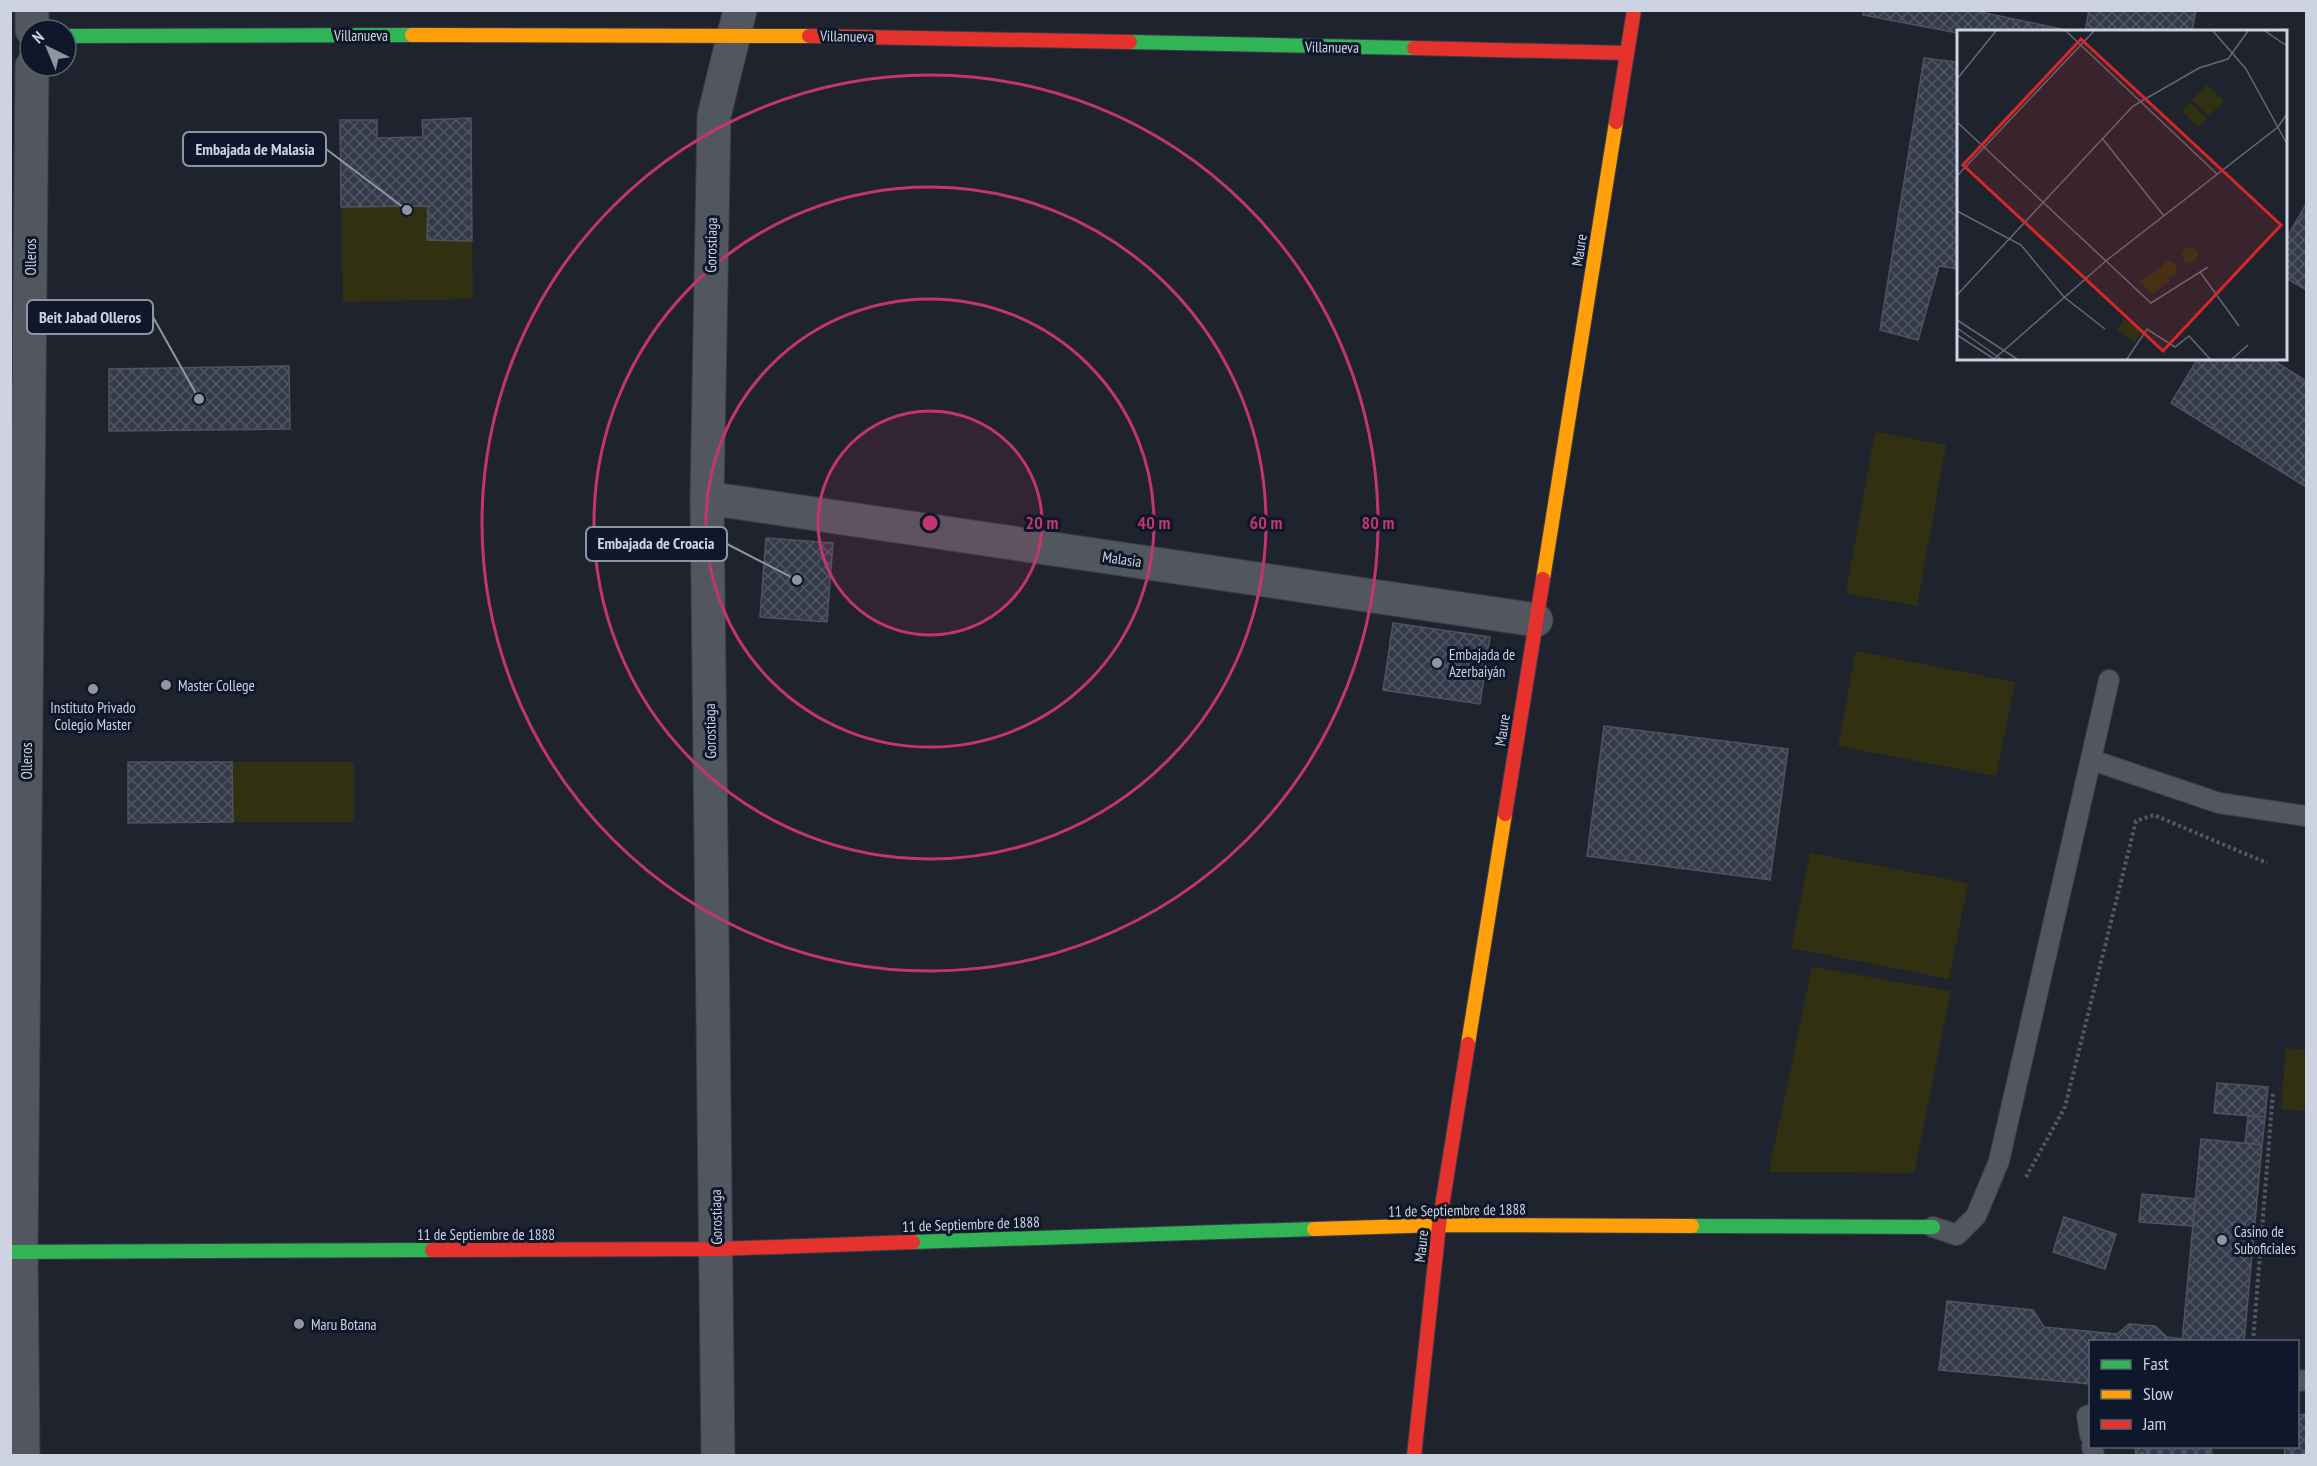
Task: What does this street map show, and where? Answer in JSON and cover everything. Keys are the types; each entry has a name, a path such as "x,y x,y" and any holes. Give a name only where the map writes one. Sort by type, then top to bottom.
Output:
{"street":[{"name":"Maure","path":"1414,1455 1439,1225 1634,10"},
{"name":"Villanueva","path":"78,36 737,22 1627,53"},
{"name":"Gorostiaga","path":"718,1455 707,498 714,116 737,22"},
{"name":"Olleros","path":"23,1455 16,1253 32,78"},
{"name":"Malasia","path":"707,498 1536,620"},
{"name":"11 de Septiembre de 1888","path":"16,1253 717,1250 1439,1225 1933,1227"}],"lane":[{"path":"1933,1227 1957,1235 1976,1216 1999,1161 2109,680"},
{"path":"2092,760 2218,803 2307,816"}],"path":[{"path":"2020,1185 2033,1167 2065,1107 2136,821 2154,815 2266,863"},
{"path":"2253,1340 2273,1092"}],"shaded area":[{"path":"428,206 427,240 472,241 473,299 343,302 341,207"},
{"path":"1875,432 1946,445 1917,606 1846,593"},
{"path":"1856,651 2015,682 1996,776 1838,746"},
{"path":"232,762 354,762 354,822 233,822"},
{"path":"1810,853 1968,883 1949,979 1791,948"},
{"path":"1812,967 1951,991 1914,1173 1769,1172"},
{"path":"2286,1048 2306,1050 2306,1111 2281,1109"}],"building":[{"path":"1864,10 1971,10 2066,30 1957,30 1957,33 1863,15"},
{"path":"2089,10 2196,10 2192,30 2085,30"},
{"path":"1924,58 1957,62 1957,269 1939,266 1918,340 1880,330"},
{"path":"471,118 472,241 427,240 428,206 341,207 340,120 377,120 377,138 423,137 422,120"},
{"path":"2306,204 2306,290 2287,279 2287,237"},
{"path":"2197,360 2273,360 2306,381 2306,487 2171,403"},
{"path":"289,366 290,429 109,431 109,369"},
{"path":"766,538 833,543 827,622 760,617"},
{"name":"Embajada de Azerbaiyán","path":"1393,623 1490,637 1480,704 1383,690"},
{"path":"1604,726 1788,749 1770,880 1587,856"},
{"path":"128,762 232,762 233,822 128,823"},
{"path":"2217,1083 2268,1087 2265,1117 2214,1113"},
{"path":"2248,1116 2265,1117 2262,1145 2245,1143"},
{"name":"Casino de Suboficiales","path":"2201,1139 2262,1145 2244,1340 2182,1340"},
{"path":"2142,1194 2195,1199 2193,1226 2139,1222"},
{"path":"2064,1217 2116,1234 2105,1269 2053,1252"},
{"path":"1947,1301 2033,1310 2044,1327 2117,1334 2129,1324 2155,1326 2167,1337 2182,1339 2089,1340 2089,1384 1939,1370"},
{"path":"2306,1414 2306,1456 2279,1456 2285,1454 2284,1448 2299,1448 2299,1415"},
{"path":"2135,1448 2147,1448 2148,1456 2136,1456"},
{"path":"2147,1448 2211,1448 2212,1456 2148,1456"}],"traffic: fast":[{"path":"78,36 412,35"},
{"path":"1130,42 1414,48"},
{"path":"1692,1226 1933,1227"},
{"path":"913,1242 1314,1229"},
{"path":"10,1252 432,1250"}],"traffic: slow":[{"path":"412,35 809,36"},
{"path":"1543,579 1616,122"},
{"path":"1468,1044 1505,814"},
{"path":"1314,1229 1439,1225 1692,1226"}],"traffic: jam":[{"path":"1616,122 1634,10"},
{"path":"809,36 1130,42"},
{"path":"1414,48 1627,53"},
{"path":"1505,814 1543,579"},
{"path":"1414,1456 1439,1225 1468,1044"},
{"path":"432,1250 717,1249 913,1242"}],"place":[{"name":"Embajada de Malasia","path":"407,210"},
{"name":"Beit Jabad Olleros","path":"199,399"},
{"name":"Embajada de Croacia","path":"797,580"},
{"name":"Embajada de Azerbaiyán","path":"1437,663"},
{"name":"Master College","path":"166,685"},
{"name":"Instituto Privado Colegio Master","path":"93,689"},
{"name":"Casino de Suboficiales","path":"2222,1240"},
{"name":"Maru Botana","path":"299,1324"}]}
